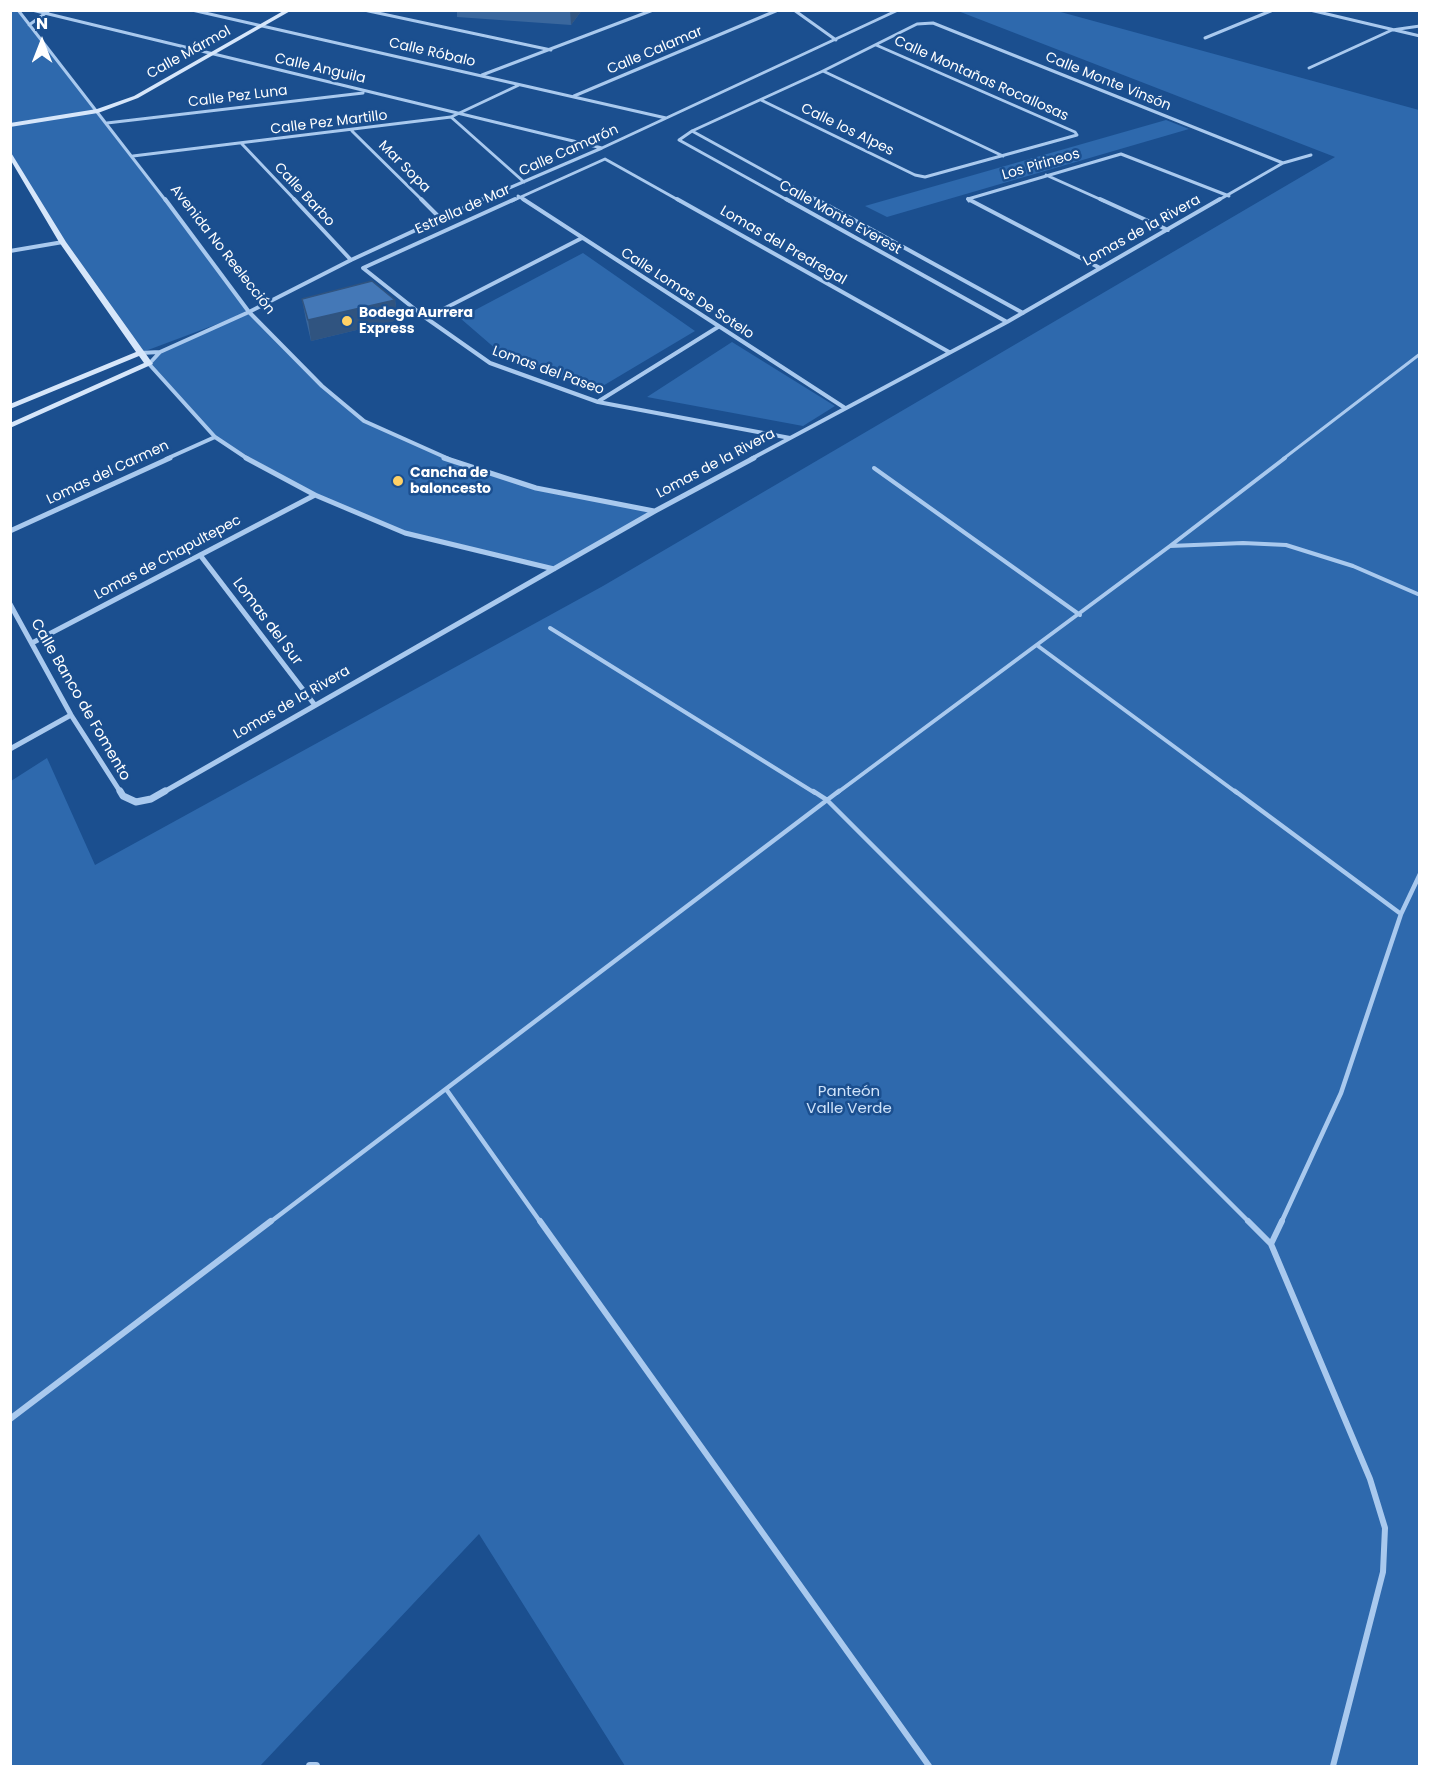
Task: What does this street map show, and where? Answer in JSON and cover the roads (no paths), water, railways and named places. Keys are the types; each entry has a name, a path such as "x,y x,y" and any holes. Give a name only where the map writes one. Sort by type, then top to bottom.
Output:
{"street":[{"name":"Calle Anguila","path":"32,10 602,148"},
{"path":"29,25 50,10"},
{"name":"Calle Róbalo","path":"192,10 667,118"},
{"name":"Calle Mármol","path":"10,125 98,111 136,97 290,10"},
{"path":"364,10 551,50"},
{"path":"482,75 653,10"},
{"name":"Calle Calamar","path":"573,96 778,10"},
{"path":"794,10 837,40"},
{"name":"Calle Camarón","path":"160,352 249,312 440,218 602,148 898,10"},
{"path":"1205,38 1273,10"},
{"path":"1310,10 1419,36"},
{"name":"Avenida No Reelección","path":"21,12 108,123 249,312 322,386 364,421 442,457 536,489 655,511"},
{"name":"Calle Monte Vinsón","path":"876,45 924,22 933,23 1283,163"},
{"path":"1309,68 1392,30 1419,26"},
{"path":"692,131 876,45"},
{"name":"Calle Montañas Rocallosas","path":"876,45 1077,135 1003,156"},
{"path":"823,71 1003,156"},
{"name":"Calle Pez Martillo","path":"133,156 352,131 451,117 520,84"},
{"name":"Calle Pez Luna","path":"108,123 370,92"},
{"name":"Calle los Alpes","path":"761,100 915,175 925,177 1003,156"},
{"path":"451,117 524,182"},
{"name":"Mar Sopa","path":"352,131 440,218"},
{"name":"Calle Monte Everest","path":"1007,322 679,140 692,131 1023,313"},
{"name":"Calle Barbo","path":"242,144 351,260"},
{"path":"10,153 63,242 140,353 215,437 252,461 315,495 405,533 554,569"},
{"name":"Los Pirineos","path":"1100,268 968,199 1046,174 1122,154 1229,196"},
{"name":"Lomas de la Rivera","path":"136,802 151,799 655,511 1007,322 1283,163 1311,155"},
{"name":"Estrella de Mar","path":"363,268 518,196 605,159"},
{"name":"Lomas del Predregal","path":"605,159 949,352"},
{"path":"1046,174 1168,230"},
{"name":"Calle Lomas De Sotelo","path":"518,196 845,408"},
{"path":"426,318 582,237"},
{"path":"10,251 63,242"},
{"name":"Lomas del Paseo","path":"363,268 426,318 490,363 598,402 790,438"},
{"path":"598,402 718,327"},
{"path":"10,407 140,353 160,352"},
{"path":"12,422 149,364 160,352"},
{"name":"Lomas del Carmen","path":"10,531 215,437"},
{"name":"Lomas de Chapultepec","path":"32,644 315,495"},
{"name":"Lomas del Sur","path":"200,555 314,704"},
{"name":"Calle Banco de Fomento","path":"10,604 71,715 123,796 136,802"},
{"path":"10,749 71,715"}],"lane":[{"path":"10,1419 827,800 1080,615 1419,354"},
{"path":"874,468 1080,615"},
{"path":"1170,546 1243,543 1286,545 1353,566 1419,595"},
{"path":"550,628 827,800 1271,1244 1370,1479 1384,1528 1383,1572 1333,1767"},
{"path":"1038,646 1401,914"},
{"path":"1271,1244 1341,1094 1401,914 1419,874"},
{"path":"446,1089 929,1767"}],"place":[{"name":"Bodega Aurrera Express","path":"347,321"},
{"name":"Cancha de baloncesto","path":"398,481"}],"park label":[{"name":"Panteón Valle Verde","path":"849,1100"}]}
